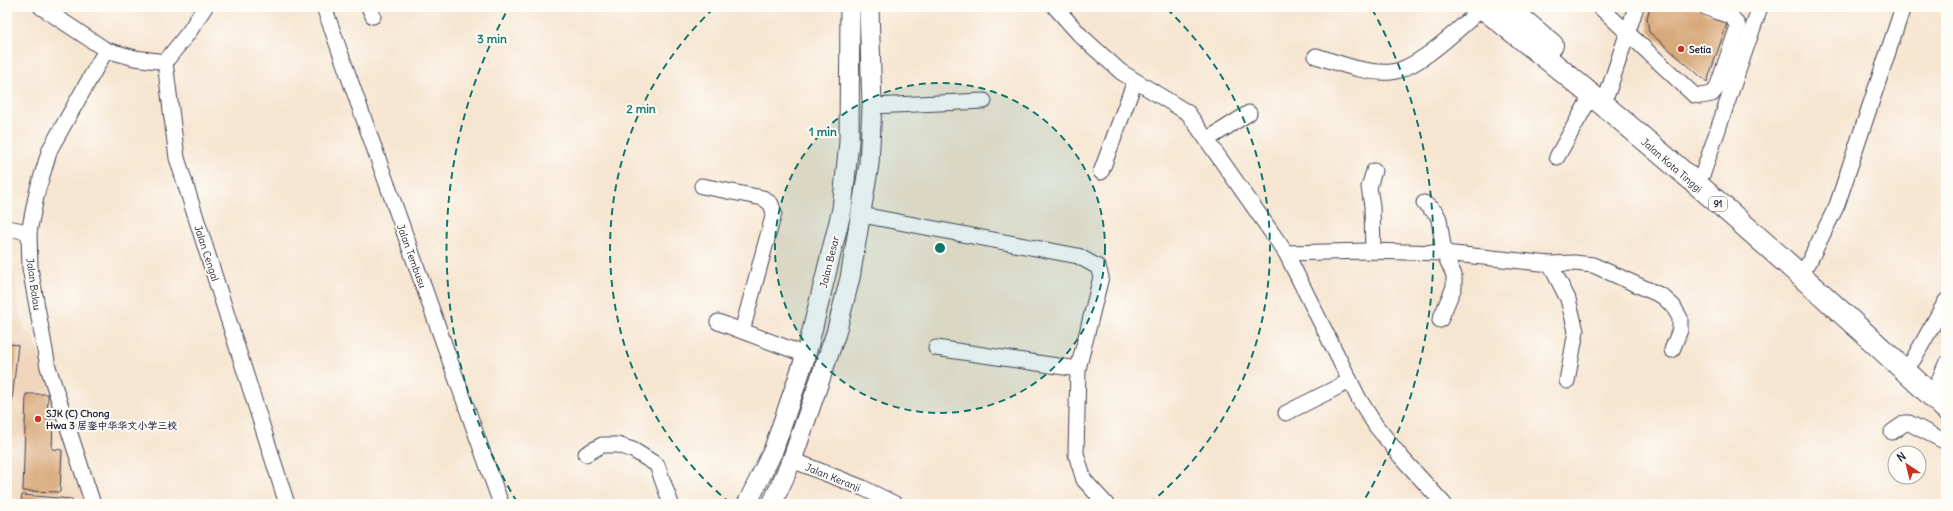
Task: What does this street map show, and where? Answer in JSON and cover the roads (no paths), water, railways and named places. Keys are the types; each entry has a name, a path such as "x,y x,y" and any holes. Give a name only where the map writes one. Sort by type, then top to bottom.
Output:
{"highway":[{"name":"Jalan Kota Tinggi","path":"1483,7 1599,94 1801,275 1946,409"},
{"path":"1507,7 1599,94 1703,173 1808,264 1913,360 1943,379"}],"main road":[{"name":"Jalan Besar","path":"747,504 773,451 806,355 842,209 849,142 850,7"},
{"path":"772,504 792,460 836,333 850,278 862,215 869,164 872,106 869,7"}],"street":[{"path":"41,7 106,50 135,58 165,62 189,32 205,7"},
{"name":"Jalan Tembusu","path":"324,7 501,504"},
{"path":"1055,7 1081,36 1121,72 1188,113 1208,139 1286,253 1350,381 1376,426 1401,457 1444,504"},
{"path":"1316,56 1360,69 1391,72 1415,62 1437,47 1483,7"},
{"path":"1600,7 1694,95 1701,96 1712,94 1717,88 1738,26 1732,17 1705,7"},
{"path":"1557,157 1599,94 1628,32 1636,7"},
{"path":"1703,173 1760,7"},
{"path":"1808,264 1837,205 1903,7"},
{"name":"Jalan Balau","path":"93,504 48,367 30,268 29,232 37,192 50,149 106,50"},
{"name":"Jalan Cengal","path":"165,62 177,158 287,504"},
{"path":"1101,172 1135,81"},
{"path":"872,106 984,101"},
{"path":"1208,139 1250,113"},
{"path":"1373,251 1372,206 1369,187 1374,171"},
{"path":"702,186 763,198 771,204 774,213 742,330"},
{"path":"1424,203 1436,213 1439,219 1444,253 1454,275 1454,287 1440,320"},
{"path":"862,215 1078,256 1098,268 1101,277 1078,369 1076,454 1084,480 1106,504"},
{"path":"7,228 29,232"},
{"path":"1286,253 1373,251 1444,253 1550,264 1574,263 1592,265 1662,296 1673,306 1680,318 1680,330 1672,350"},
{"path":"1550,264 1568,299 1576,331 1567,381"},
{"path":"1913,360 1946,301"},
{"path":"718,322 806,355"},
{"path":"936,348 1078,369"},
{"path":"1286,413 1350,381"},
{"path":"1892,432 1905,423 1909,423 1946,442"},
{"path":"586,454 602,445 618,445 633,450 657,465 671,504"},
{"name":"Jalan Keranji","path":"792,460 863,488 895,504"}],"place":[{"name":"Setia","path":"1681,49"},
{"name":"SJK (C) Chong Hwa 3 居銮中华华文小学三校","path":"38,419"}]}
